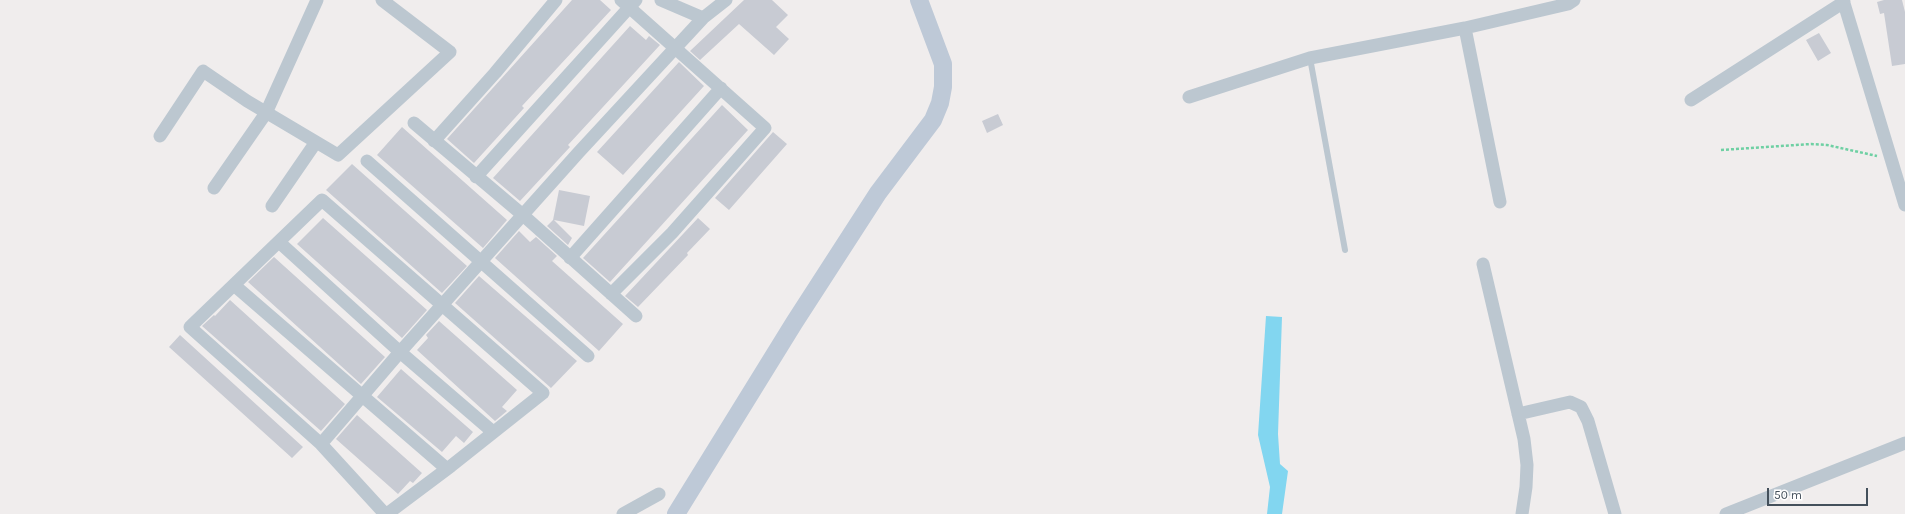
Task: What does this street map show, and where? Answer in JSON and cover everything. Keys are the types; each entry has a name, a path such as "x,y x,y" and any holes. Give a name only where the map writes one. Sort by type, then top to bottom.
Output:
{"street":[{"path":"214,188 266,113 317,0"},
{"path":"160,136 203,71 266,113 338,155 450,52 382,0"},
{"path":"434,141 495,73 556,0"},
{"path":"661,0 703,18"},
{"path":"321,444 400,352 703,18 726,0"},
{"path":"676,514 794,323 874,199 933,120 940,103 943,87 943,64 919,0"},
{"path":"1189,97 1310,58 1465,28 1568,4 1574,0"},
{"path":"1691,100 1843,1 1878,115 1889,158 1905,205"},
{"path":"476,177 629,2 676,48 765,128 672,233 611,294"},
{"path":"1465,28 1500,202"},
{"path":"570,258 721,88"},
{"path":"414,124 524,216 636,316"},
{"path":"272,206 316,142"},
{"path":"367,161 588,356"},
{"path":"322,200 543,393 447,469 386,514 321,444 190,327 279,242 322,200"},
{"path":"279,242 400,352 493,432"},
{"path":"1483,264 1524,439 1526,487 1522,514"},
{"path":"234,284 362,397 447,469"},
{"path":"1518,414 1570,402 1581,407 1588,421 1615,514"},
{"path":"1726,514 1905,443"},
{"path":"623,514 659,494"}],"lane":[{"path":"1310,58 1345,250"}],"path":[{"path":"1721,150 1811,144 1828,145 1873,156 1889,158"}],"water":[{"path":"1266,316 1282,317 1278,434 1280,464 1288,471 1282,514 1267,514 1270,487 1258,435"}],"building":[{"path":"572,0 600,0 611,10 522,106 524,108 474,163 447,139"},
{"path":"744,0 772,0 788,15 776,27 789,39 774,55 739,24 700,60 690,51"},
{"path":"1884,0 1902,0 1905,12 1905,64 1892,66 1884,13 1880,14 1877,2"},
{"path":"630,26 646,40 649,36 660,45 568,145 570,147 520,201 493,178"},
{"path":"1819,33 1831,53 1818,61 1806,40"},
{"path":"679,62 704,86 623,175 597,152"},
{"path":"722,105 748,130 610,282 583,258"},
{"path":"998,114 1003,125 987,133 982,121"},
{"path":"402,127 507,220 483,248 377,155"},
{"path":"773,132 787,144 729,210 715,198"},
{"path":"352,164 467,266 442,293 326,190"},
{"path":"559,190 590,196 584,226 554,220 572,238 568,245 547,226 553,220"},
{"path":"323,218 427,310 402,338 297,244"},
{"path":"698,218 710,229 687,253 688,255 638,307 625,296"},
{"path":"519,231 530,242 536,237 557,256 552,261 623,324 599,351 495,258"},
{"path":"274,257 385,357 361,384 248,282"},
{"path":"479,276 577,361 551,388 455,303"},
{"path":"230,300 345,404 321,431 202,326 214,315 215,316"},
{"path":"439,321 517,390 502,407 507,411 495,421 417,350 428,338 426,335"},
{"path":"180,335 303,447 292,458 169,347"},
{"path":"401,369 473,432 464,443 456,436 442,452 377,397"},
{"path":"357,415 422,473 413,483 410,481 398,494 336,439"}]}
